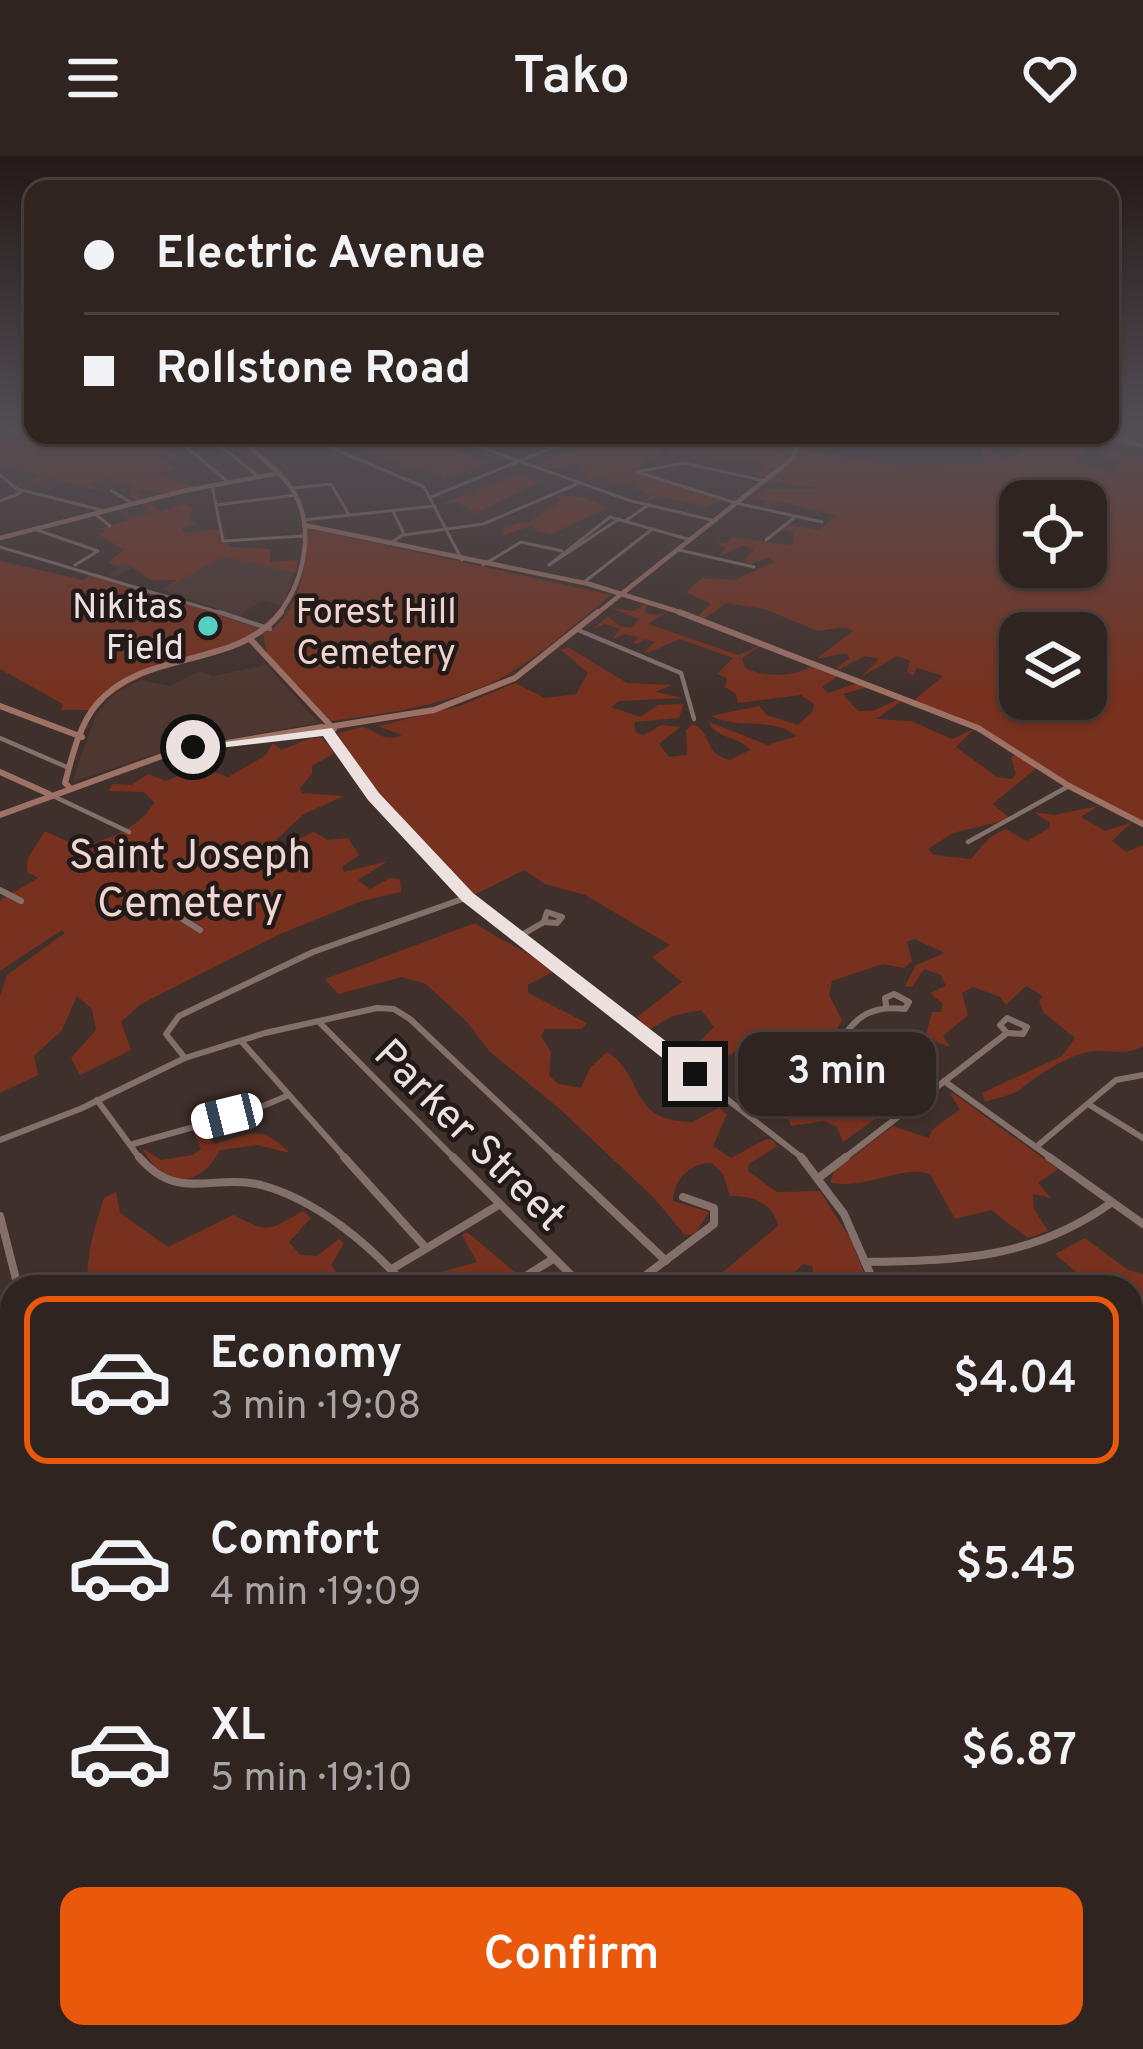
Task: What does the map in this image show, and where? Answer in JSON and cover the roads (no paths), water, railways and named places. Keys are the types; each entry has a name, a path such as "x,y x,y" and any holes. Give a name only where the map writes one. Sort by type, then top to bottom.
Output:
{"main road":[{"path":"0,538 81,515"},
{"path":"69,787 65,783 69,768 97,703 185,657 251,640 270,629 296,588 302,515"},
{"path":"0,815 173,752 420,713 480,694 520,674 722,515"},
{"path":"304,522 483,565 583,583 727,627 969,724 1069,786 1143,824"},
{"path":"251,640 329,729"},
{"path":"1,708 82,737"},
{"path":"0,772 50,795"}],"street":[{"path":"97,515 110,526"},
{"path":"218,515 223,541 304,536"},
{"path":"304,522 347,515"},
{"path":"394,515 404,535"},
{"path":"440,515 461,560"},
{"path":"389,544 404,535 484,523 502,515"},
{"path":"630,515 622,520 554,565 546,564 611,517 622,520 652,530 692,540"},
{"path":"692,515 716,521"},
{"path":"788,515 822,522"},
{"path":"766,540 795,517"},
{"path":"31,529 98,551 72,566"},
{"path":"583,583 652,530"},
{"path":"483,565 521,542 562,551"},
{"path":"0,547 270,629"},
{"path":"679,550 754,567"},
{"path":"578,630 681,673 686,679 686,709 694,719"},
{"path":"329,729 373,796 467,897 821,1176 871,1275"},
{"path":"0,738 69,768"},
{"path":"968,842 1069,786"},
{"path":"50,795 129,832"},
{"path":"0,890 21,901"},
{"path":"185,1058 166,1034 170,1023 183,1014 313,952 467,897"},
{"path":"171,912 200,930"},
{"path":"518,937 544,922"},
{"path":"886,1005 844,1032 840,1044 848,1062 909,1106"},
{"path":"0,1140 185,1058 240,1040 381,1008 407,1016 666,1261"},
{"name":"Parker Street","path":"319,1022 571,1275"},
{"path":"821,1176 1007,1033"},
{"path":"240,1040 426,1248"},
{"path":"1036,1147 1116,1080 1143,1075"},
{"path":"944,1081 1143,1224"},
{"path":"133,1144 158,1132 252,1110 290,1094"},
{"path":"97,1100 153,1172 168,1182 251,1182 284,1192 397,1275"},
{"path":"1088,1104 1143,1138"},
{"path":"647,1275 716,1221 714,1208 683,1197"},
{"path":"865,1262 1018,1253 1070,1233 1112,1203"},
{"path":"392,1269 497,1206"},
{"path":"0,1216 15,1275"},
{"path":"528,1275 554,1259"}],"place":[{"name":"Nikitas Field","path":"208,626"}],"park label":[{"name":"Forest Hill Cemetery","path":"376,630"},
{"name":"Saint Joseph Cemetery","path":"190,878"}]}
